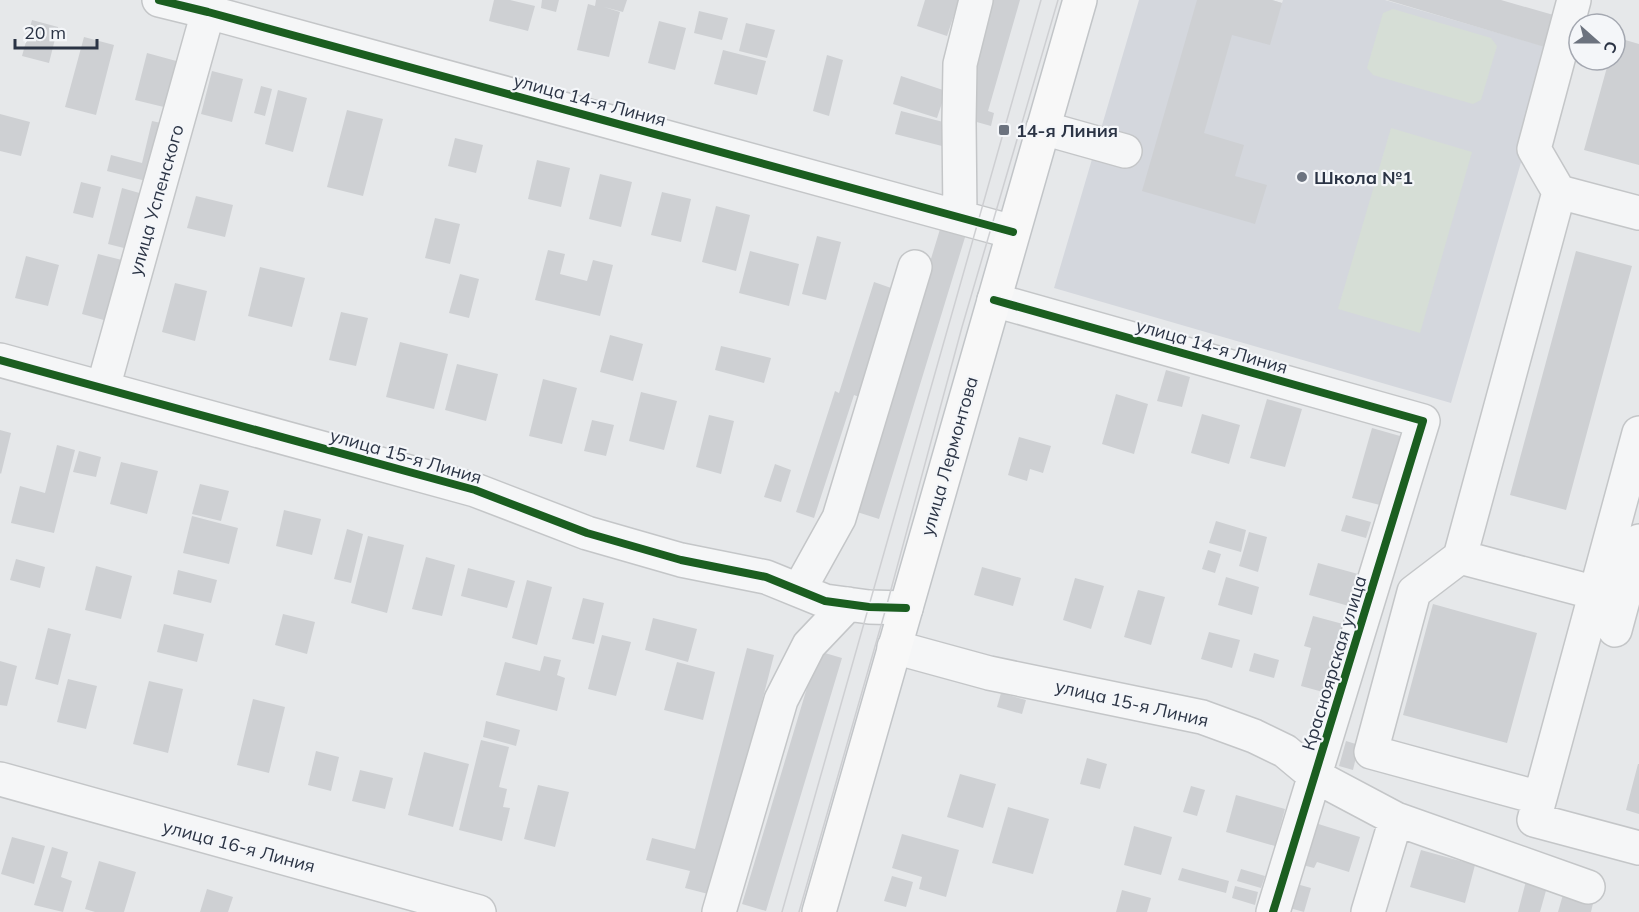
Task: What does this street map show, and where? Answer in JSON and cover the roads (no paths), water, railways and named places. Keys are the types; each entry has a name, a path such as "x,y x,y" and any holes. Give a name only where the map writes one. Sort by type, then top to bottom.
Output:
{"main road":[{"name":"улица Лермонтова","path":"819,912 1080,0"}],"street":[{"name":"улица 14-я Линия","path":"159,0 1013,232"},
{"path":"960,217 960,64 976,0"},
{"path":"1575,0 1534,149 1559,192 1639,213"},
{"name":"улица Успенского","path":"103,388 208,12"},
{"path":"1043,128 1125,151"},
{"path":"1540,798 1371,752 1414,592 1460,557 1559,192"},
{"path":"799,590 839,518 915,267"},
{"name":"улица 14-я Линия","path":"994,300 1423,422"},
{"name":"улица 15-я Линия","path":"0,360 475,490 587,533 681,560 766,577 825,601 869,608 906,608"},
{"name":"Красноярская улица","path":"1273,912 1423,422"},
{"path":"1609,621 1639,433"},
{"path":"1639,541 1540,798 1534,820 1639,848"},
{"path":"1460,557 1609,621"},
{"path":"719,912 781,700 809,645 848,604"},
{"name":"улица 15-я Линия","path":"894,647 989,672 1202,717 1254,736 1286,751 1315,776 1396,819 1588,887"},
{"name":"улица 16-я Линия","path":"1,782 479,912"},
{"path":"1368,912 1396,819"}],"tram line":[{"path":"782,912 1041,0"},
{"path":"799,912 886,608 962,327 1058,0"}],"place":[{"name":"14-я Линия","path":"1004,130"},
{"name":"Школа №1","path":"1302,177"}]}
